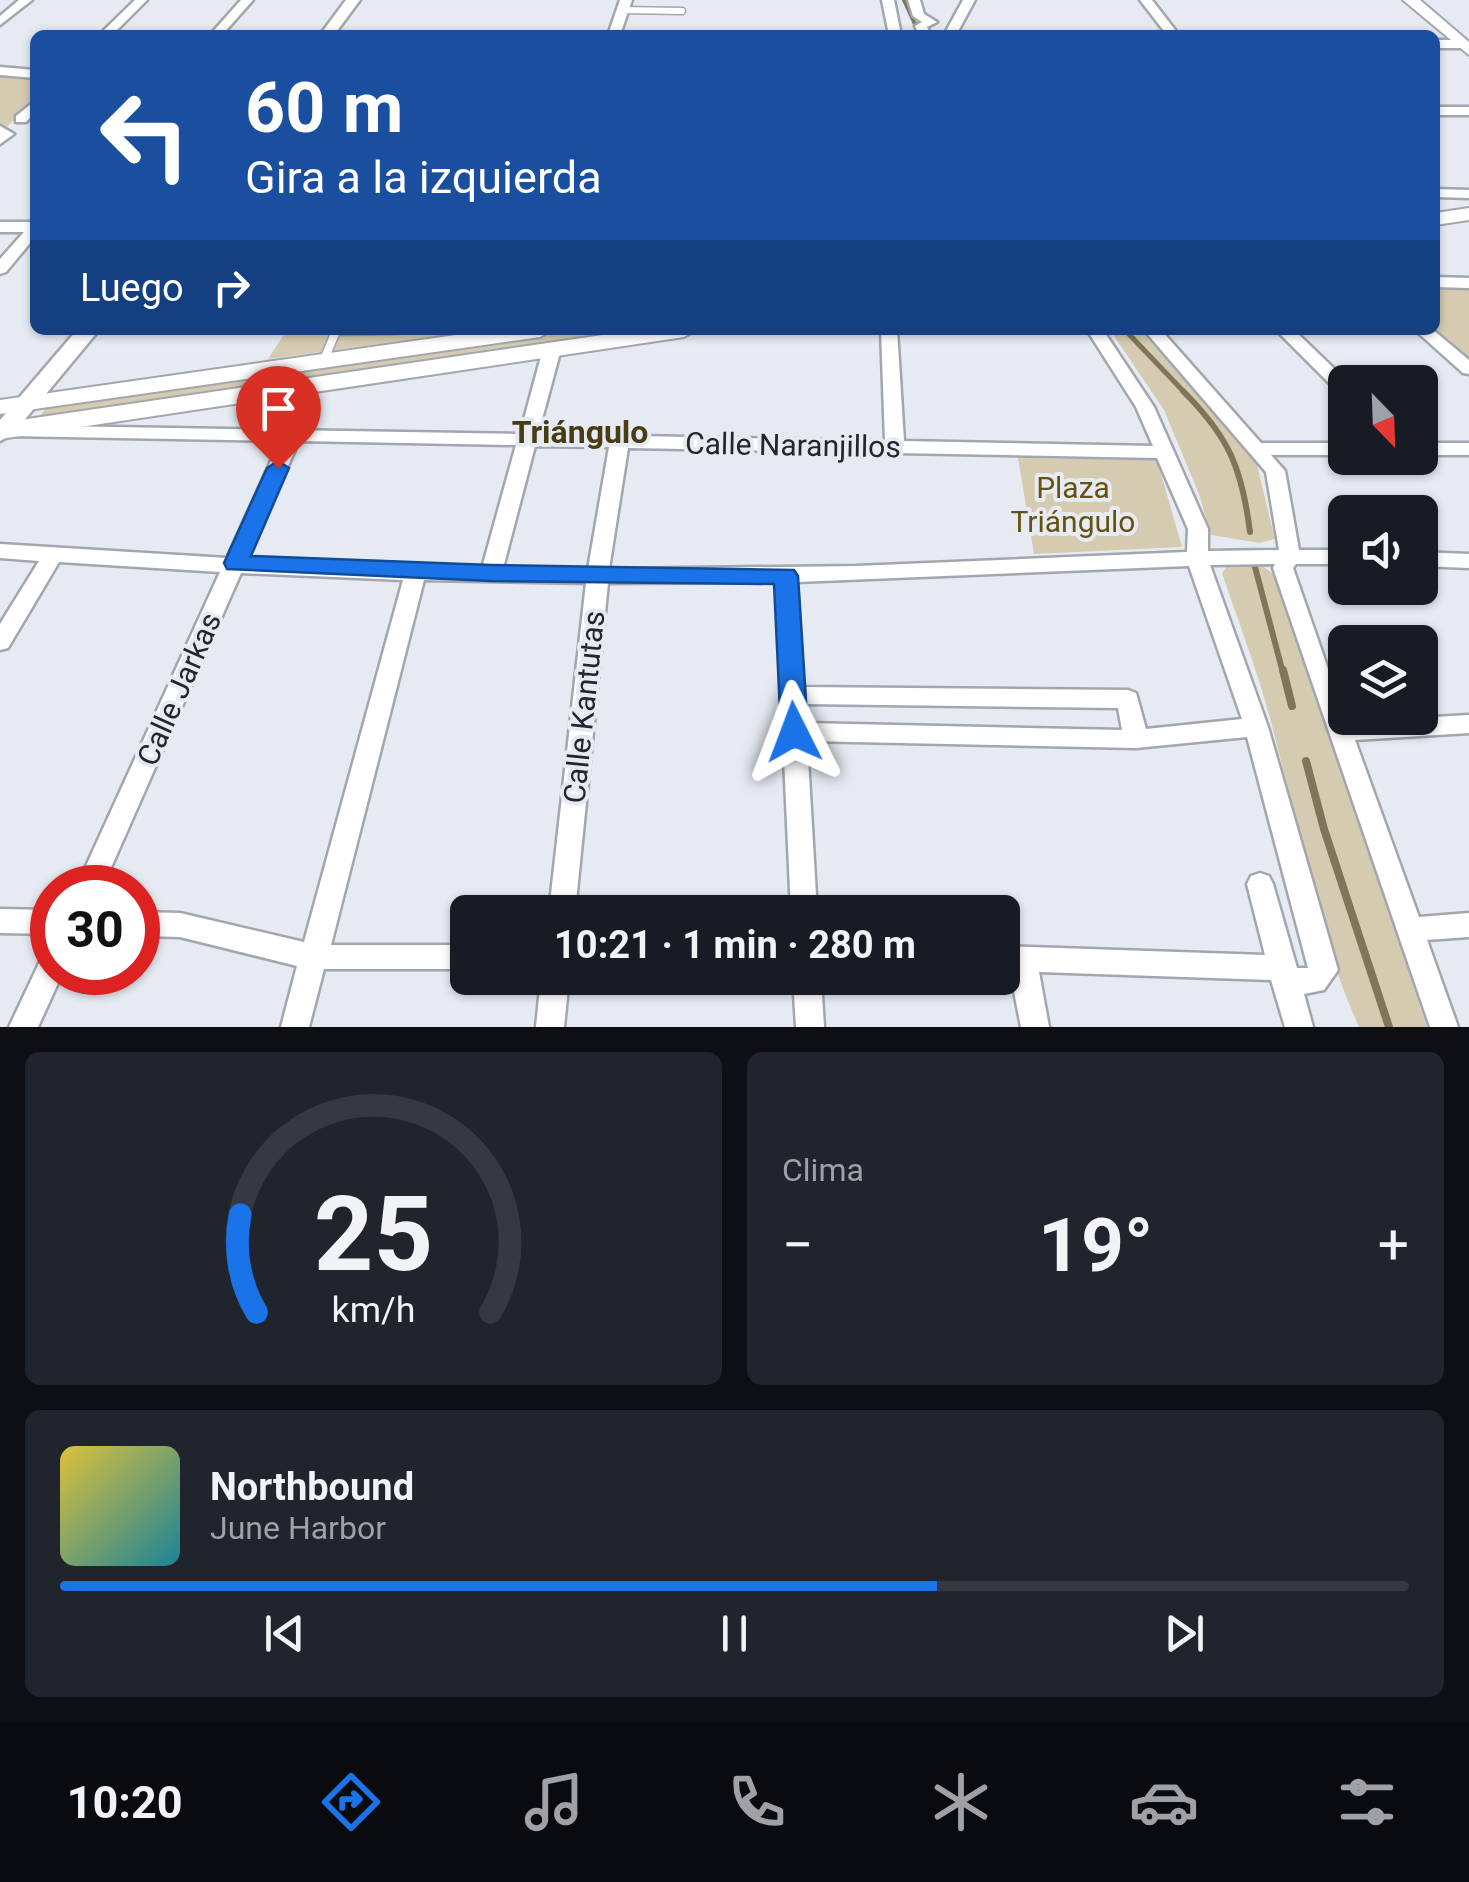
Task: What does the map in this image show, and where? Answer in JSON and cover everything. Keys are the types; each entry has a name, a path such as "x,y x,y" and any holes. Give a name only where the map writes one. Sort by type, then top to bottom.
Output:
{"main road":[{"path":"1411,0 1466,47"},
{"path":"1440,200 1469,195"},
{"path":"1440,218 1469,214"},
{"path":"1,426 27,403 323,362 615,335"},
{"path":"1,426 546,340"}],"street":[{"path":"0,11 13,0"},
{"path":"0,22 26,0"},
{"path":"110,30 141,0"},
{"path":"220,30 247,0"},
{"path":"331,30 353,0"},
{"path":"888,0 894,30"},
{"path":"914,0 919,16 931,22 921,26 923,30"},
{"path":"953,30 969,0"},
{"path":"1146,0 1169,30"},
{"path":"616,30 624,5"},
{"path":"1440,44 1466,47"},
{"path":"0,71 30,74"},
{"path":"21,120 30,110"},
{"path":"1440,111 1469,112"},
{"path":"1440,193 1469,195"},
{"path":"0,227 30,228"},
{"path":"0,269 30,234"},
{"path":"1440,282 1469,283"},
{"path":"27,403 84,335"},
{"path":"889,335 895,447"},
{"path":"1020,958 1283,974 1314,981 1324,970 1256,727 1197,558 1198,529 1145,407 1098,335"},
{"path":"1156,335 1275,471 1290,556 1283,568 1328,693"},
{"path":"1289,335 1328,373"},
{"path":"1429,335 1469,370"},
{"path":"491,573 546,340"},
{"name":"Calle Naranjillos","path":"1,426 292,436 1162,452"},
{"name":"Calle Jarkas","path":"99,865 292,436"},
{"name":"Calle Kantutas","path":"564,895 598,574 619,442"},
{"path":"1258,449 1328,449"},
{"path":"1438,449 1469,449"},
{"path":"0,551 416,571 786,576 1328,556"},
{"path":"0,642 53,555"},
{"path":"1438,561 1469,562"},
{"path":"295,1027 416,571"},
{"path":"786,576 803,895"},
{"path":"792,695 1128,699 1136,738"},
{"path":"1438,726 1469,724"},
{"path":"794,732 1136,738 1256,727"},
{"path":"1343,735 1444,1027"},
{"path":"1260,884 1300,1027"},
{"path":"0,921 30,922"},
{"path":"160,925 180,925 314,957 450,957"},
{"path":"1411,929 1469,925"},
{"path":"1020,983 1034,1027"},
{"path":"23,1027 38,995"},
{"path":"550,1027 553,995"},
{"path":"808,995 810,1027"}],"lane":[{"path":"624,5 682,11"},
{"path":"323,362 335,335"}],"green space":[{"path":"0,74 30,77 30,103 7,127 0,127"},
{"path":"1440,289 1469,290 1469,361 1438,335"},
{"path":"284,335 444,335 268,359"},
{"path":"539,335 613,335 37,419 48,406"},
{"path":"1113,335 1144,335 1256,461 1275,539 1260,543 1211,535 1199,494 1164,410"},
{"name":"Plaza Triángulo","path":"1018,458 1157,460 1182,547 1034,554"},
{"path":"1230,562 1261,565 1279,578 1427,1027 1359,1027 1330,952 1265,700 1222,573"}],"waterway":[{"path":"904,0 918,30"},
{"path":"1130,335 1186,394"},
{"path":"1183,391 1212,423 1231,455 1243,489 1250,532"},
{"path":"1255,567 1283,673"},
{"path":"1283,670 1292,706"},
{"path":"1306,761 1324,829 1389,1027"}],"district":[{"name":"Triángulo","path":"580,432"}],"route":[{"path":"278,468 236,563 491,573 786,576 794,732"}]}
